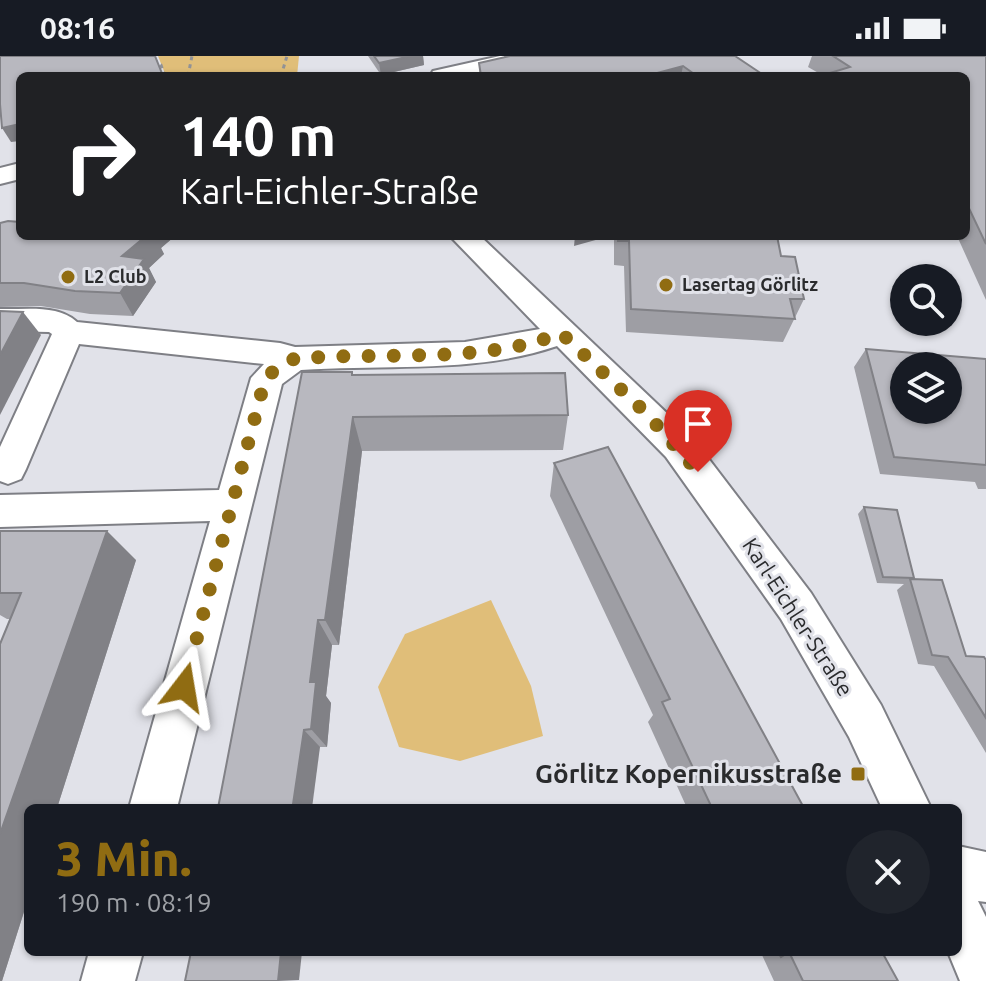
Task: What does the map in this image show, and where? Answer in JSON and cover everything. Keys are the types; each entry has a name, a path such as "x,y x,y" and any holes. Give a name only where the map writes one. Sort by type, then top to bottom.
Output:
{"street":[{"path":"458,72 528,56"},
{"name":"Karl-Eichler-Straße","path":"468,240 679,447 804,618 865,721 905,804"},
{"path":"0,320 57,321 69,332 280,354 280,369 231,505 154,804"},
{"path":"8,469 69,332"},
{"path":"280,369 496,351 536,344 561,333"},
{"path":"0,511 231,505"},
{"path":"962,872 986,877"},
{"path":"962,924 986,977"},
{"path":"108,981 115,956"}],"path":[{"path":"150,58 161,65 164,72"}],"shaded area":[{"path":"158,56 299,56 297,72 164,72"},
{"path":"491,600 531,686 543,736 460,761 399,747 378,687 405,634"}],"building":[{"path":"0,56 155,56 161,72 16,72 16,125 2,128"},
{"path":"374,56 411,56 379,63"},
{"path":"510,56 735,56 759,72 691,72 683,66 661,72 480,72 479,63"},
{"path":"833,56 986,56 986,244 970,210 970,72 833,72 850,67"},
{"path":"16,222 16,240 141,240 122,256 144,259 120,293 0,283 0,223"},
{"path":"778,240 781,256 795,257 804,299 790,299 795,319 631,309 629,241 618,241"},
{"path":"0,311 23,312 0,355"},
{"path":"866,349 902,352 890,352 890,424 962,424 962,357 986,359 986,465 894,457"},
{"path":"302,372 352,372 352,375 565,373 568,415 353,417 325,620 318,620 310,682 316,682 311,729 304,730 293,804 219,804"},
{"path":"608,447 802,804 710,804 662,702 670,699 554,463"},
{"path":"864,507 897,510 914,578 883,577"},
{"path":"0,531 107,531 0,834 0,644 21,593 0,593"},
{"path":"910,579 942,580 966,656 984,657 986,660 986,718 948,657 932,655"},
{"path":"190,956 281,956 278,981 185,981"},
{"path":"791,956 884,956 898,981 803,981"}],"place":[{"name":"L2 Club","path":"68,277"},
{"name":"Lasertag Görlitz","path":"666,285"},
{"name":"Görlitz Kopernikusstraße","path":"858,774"}],"route":[{"path":"184,687 264,383 274,370 294,359 508,350 536,344 561,333 645,412 698,472"}]}
